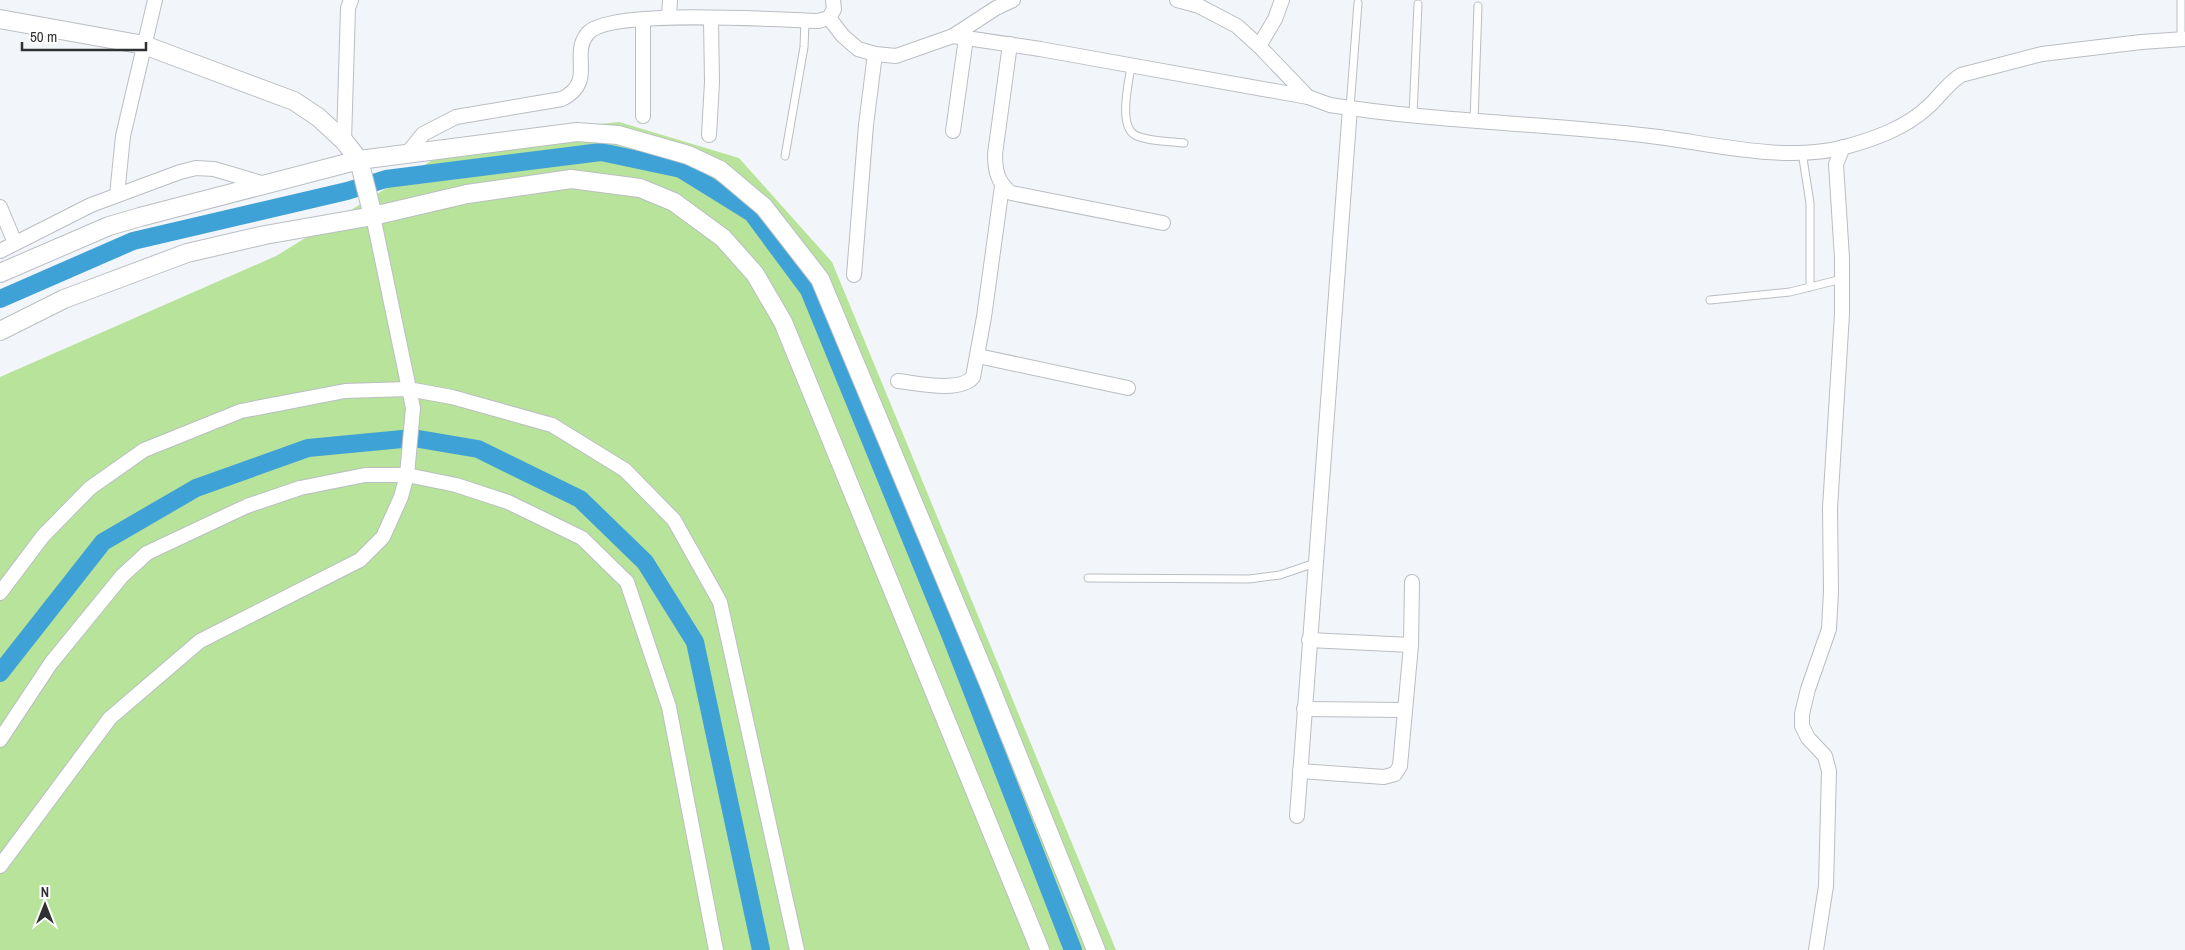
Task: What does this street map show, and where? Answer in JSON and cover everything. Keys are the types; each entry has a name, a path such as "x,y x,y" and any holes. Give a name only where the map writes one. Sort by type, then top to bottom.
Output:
{"street":[{"path":"117,195 123,136 155,0"},
{"path":"344,141 348,8 351,0"},
{"path":"669,17 670,0"},
{"path":"406,155 423,134 456,117 562,99 574,93 579,85 582,45 587,34 596,27 608,23 669,17 818,21 829,18 834,9 833,0"},
{"path":"829,18 843,36 858,49 875,54 896,56 960,37 996,8 1013,0"},
{"path":"1177,0 1199,6 1237,26 1308,97"},
{"path":"1259,46 1275,19 1282,0"},
{"path":"709,135 712,82 711,18"},
{"path":"0,19 144,45 294,101 318,117 344,141 360,165 372,212 412,408 408,469 401,497 383,537 360,560 200,641 110,718 0,866"},
{"path":"643,20 643,116"},
{"path":"960,37 1010,44 1308,97 1330,105 1350,108 1474,121 1648,135 1768,151 1802,152 1843,148 1874,138 1912,121 1929,106 1952,80 1961,75 2042,54 2183,39"},
{"path":"953,131 960,37"},
{"path":"898,381 942,386 962,385 969,382 973,377 978,356 1002,186 995,166 995,154 1010,44"},
{"path":"854,275 866,125 875,54"},
{"path":"1297,816 1350,108"},
{"path":"0,273 109,226 265,184 406,155 577,132 618,135 688,155 720,170 764,207 820,279 989,684 1096,950"},
{"path":"1816,950 1826,886 1829,771 1825,756 1808,738 1802,726 1802,714 1808,689 1829,629 1831,591 1830,508 1838,403 1842,279 1836,164 1843,148"},
{"path":"0,251 72,213 117,195 196,168 214,169 265,184"},
{"path":"0,331 64,298 187,253 372,212 466,194 571,179 640,188 674,202 723,238 755,274 783,322 1040,950"},
{"path":"1002,186 1011,192 1163,223"},
{"path":"0,207 15,243"},
{"path":"978,356 1128,388"},
{"path":"0,593 42,536 90,488 144,450 241,411 345,391 408,389 452,396 552,425 625,470 674,520 720,602 797,950"},
{"path":"0,740 51,663 122,576 147,553 247,506 300,488 365,474 408,469 508,502 582,538 628,582 669,707 716,950"},
{"path":"1300,771 1384,777 1395,774 1402,757 1410,645 1412,582"},
{"path":"1309,640 1410,645"},
{"path":"1304,709 1404,710"}],"lane":[{"path":"2180,0 2183,39"},
{"path":"1350,108 1358,3"},
{"path":"1413,115 1418,4"},
{"path":"1474,121 1478,6"},
{"path":"786,156 804,47 805,21"},
{"path":"1131,66 1125,114 1127,128 1134,136 1184,143"},
{"path":"1802,152 1810,203 1810,287"},
{"path":"1710,300 1790,292 1842,279"},
{"path":"1088,578 1249,579 1280,575 1315,563"}],"green space":[{"path":"619,122 739,158 832,262 1116,950 0,950 0,377 276,256 470,137"}],"waterway":[{"path":"0,299 133,241 347,191 386,179 601,152 681,169 752,213 809,290 950,634 1073,950"},
{"path":"0,673 103,542 196,488 308,448 413,438 478,449 580,499 645,562 695,642 761,950"}]}
